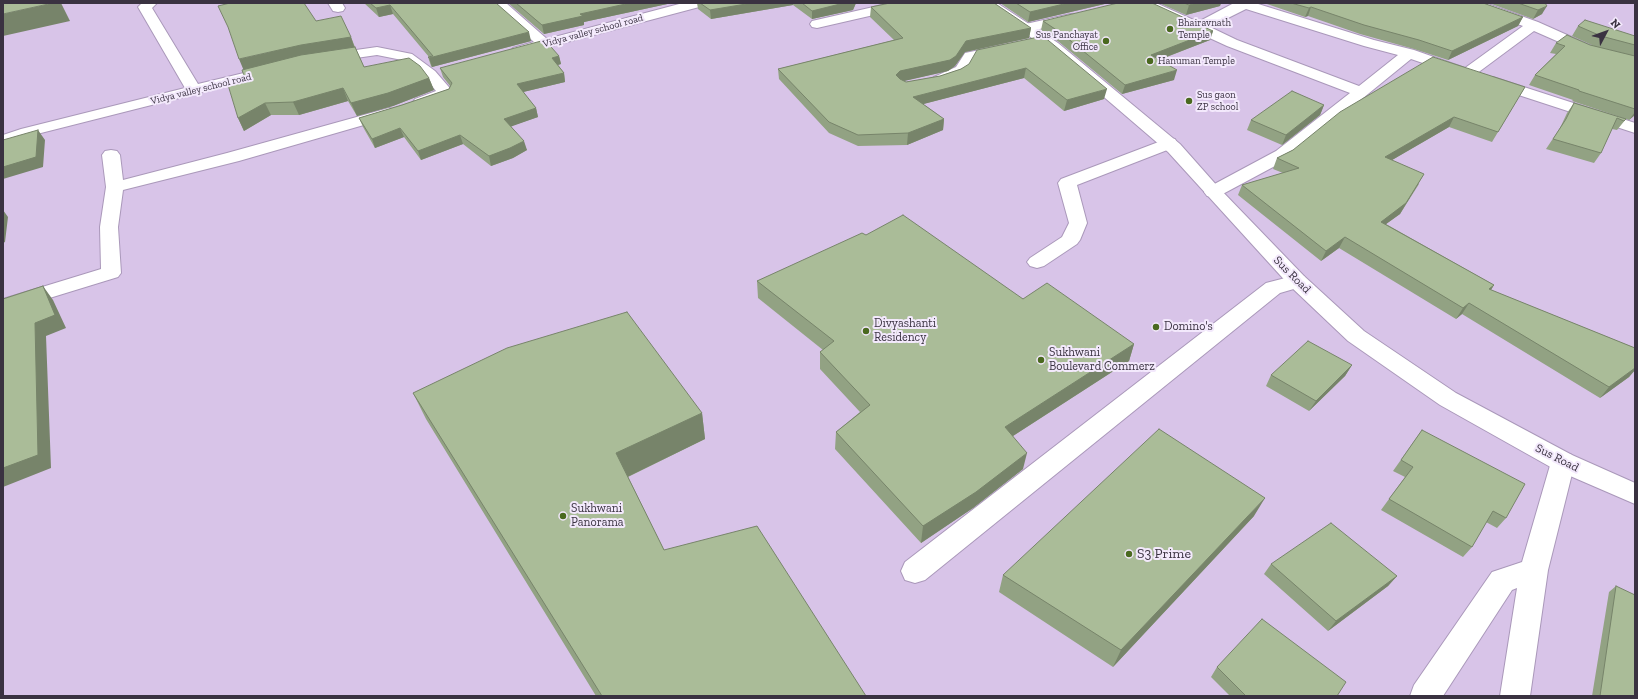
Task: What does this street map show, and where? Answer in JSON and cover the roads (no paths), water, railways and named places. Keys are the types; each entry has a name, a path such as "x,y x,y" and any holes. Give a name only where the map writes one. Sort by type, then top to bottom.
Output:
{"street":[{"path":"150,3 144,7 194,90"},
{"path":"498,3 544,44"},
{"name":"Vidya valley school road","path":"506,54 544,44 643,12 698,3"},
{"path":"817,24 908,3"},
{"name":"Sus Road","path":"988,3 1021,40 1044,40 1169,143 1297,281 1356,336 1448,399 1563,462 1635,494"},
{"path":"1145,3 1232,43 1361,92"},
{"path":"1473,3 1532,25 1583,47 1635,63"},
{"path":"1198,28 1243,4 1368,43 1409,54 1635,128"},
{"path":"925,83 938,80 962,70 970,56 1021,40 1087,14"},
{"path":"1468,74 1532,25"},
{"path":"115,187 233,157 399,110 446,93 437,72 407,57 377,52 314,60"},
{"path":"1213,192 1282,155 1409,54"},
{"name":"Vidya valley school road","path":"3,140 27,132 283,68"},
{"path":"1037,262 1070,240 1078,223 1067,183 1169,143"},
{"path":"3,307 23,299 111,272 109,227 115,187 111,155"},
{"path":"915,571 1273,288 1297,281"},
{"path":"1515,696 1534,570 1563,462"},
{"path":"1424,696 1502,581 1534,570"}],"place":[{"name":"Bhairavnath Temple","path":"1170,29"},
{"name":"Sus Panchayat Office","path":"1106,41"},
{"name":"Hanuman Temple","path":"1150,61"},
{"name":"Sus gaon ZP school","path":"1189,101"},
{"name":"Domino's","path":"1156,327"},
{"name":"Divyashanti Residency","path":"866,331"},
{"name":"Sukhwani Boulevard Commerz","path":"1041,360"},
{"name":"Sukhwani Panorama","path":"563,516"},
{"name":"S3 Prime","path":"1129,554"}]}
